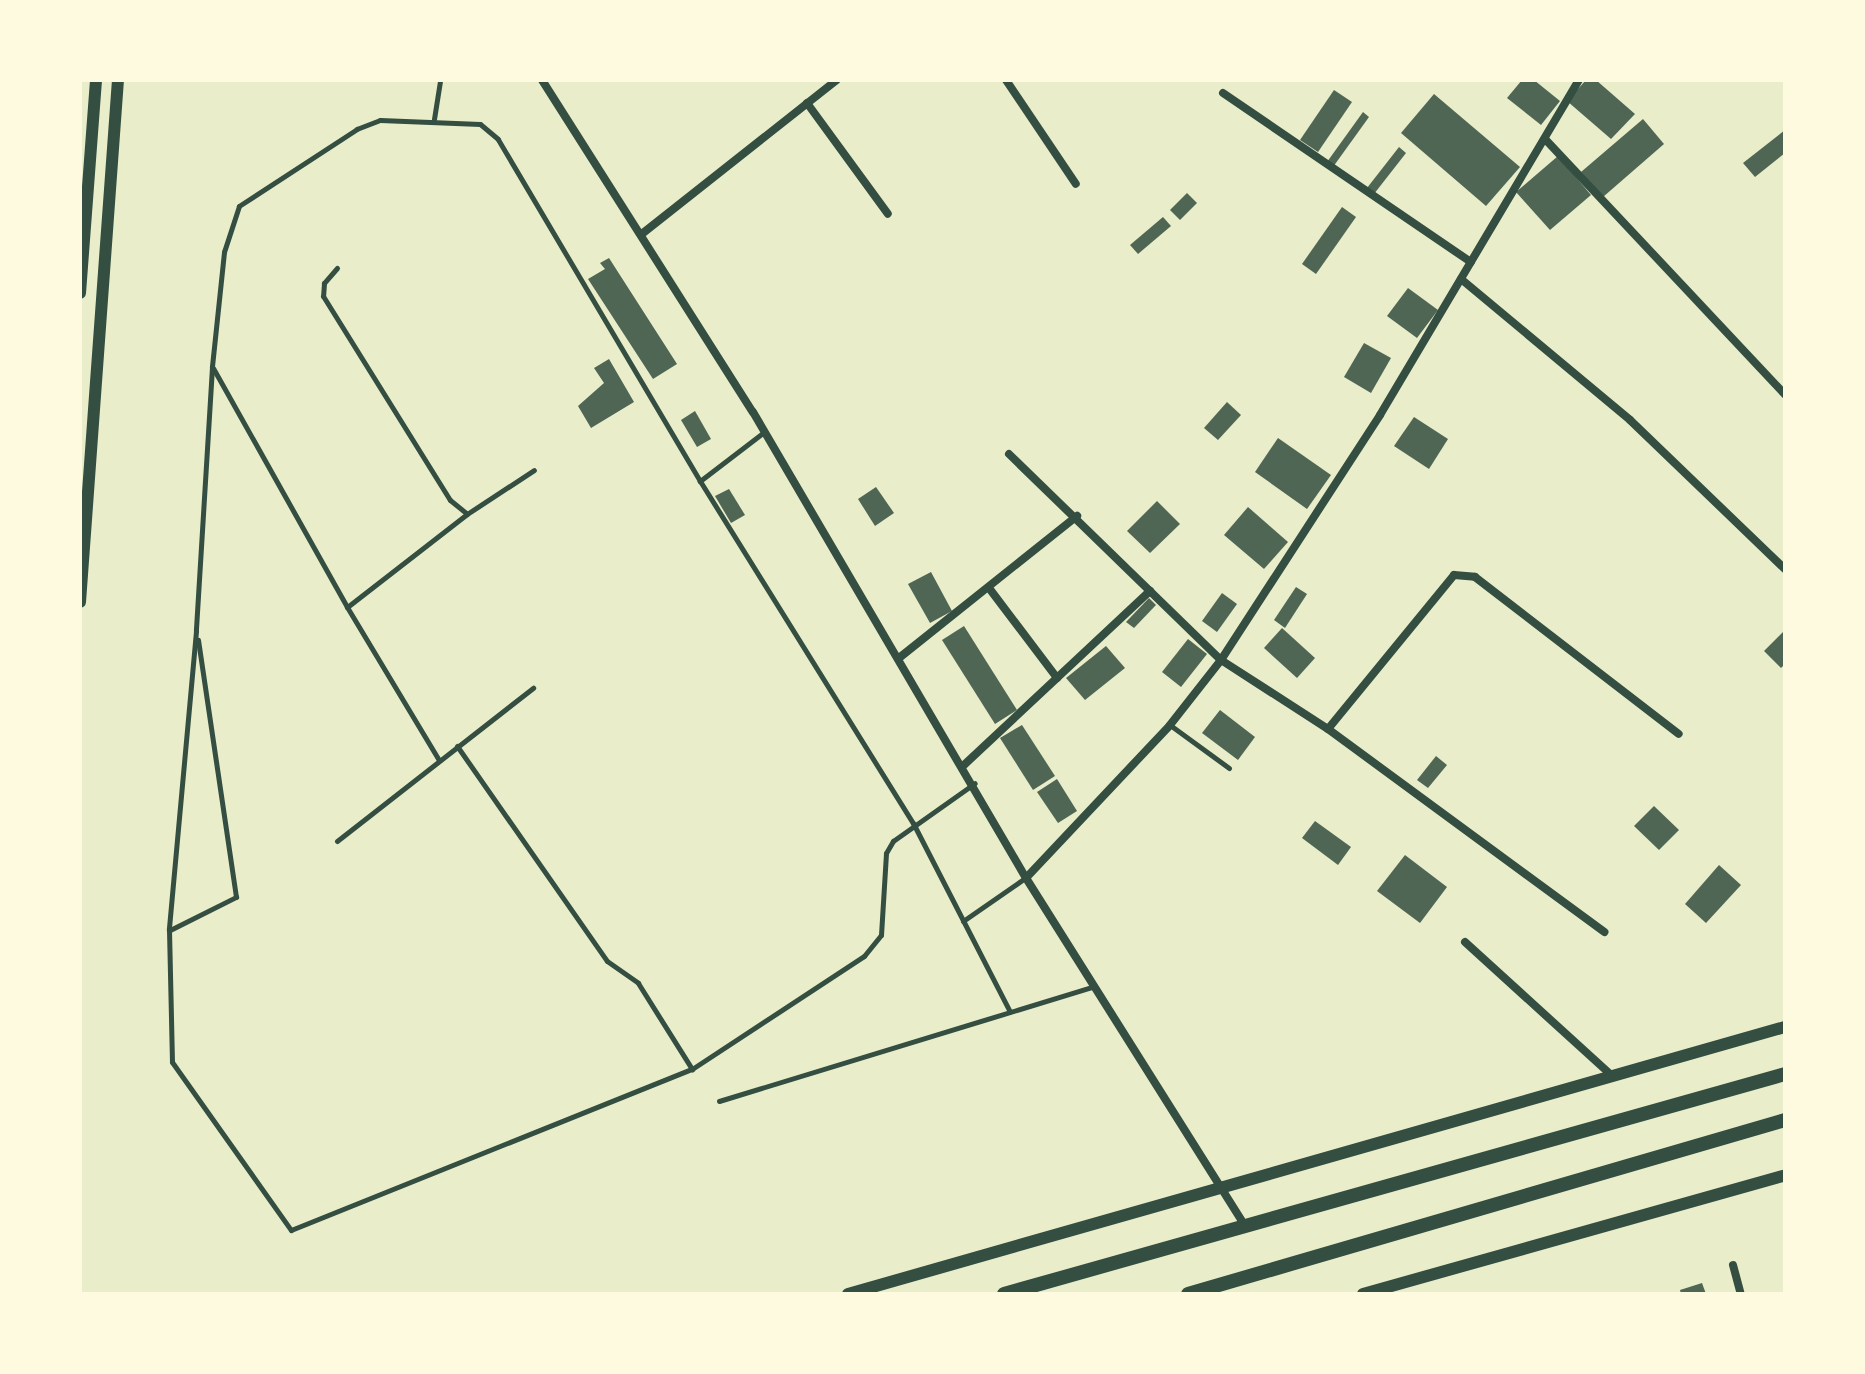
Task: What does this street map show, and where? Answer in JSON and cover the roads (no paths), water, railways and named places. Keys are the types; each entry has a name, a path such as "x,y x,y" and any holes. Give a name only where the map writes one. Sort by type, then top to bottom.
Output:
{"main road":[{"path":"1004,1294 1785,1074"},
{"path":"1188,1294 1785,1120"}],"street":[{"path":"80,293 96,80"},
{"path":"80,602 118,80"},
{"path":"542,80 643,233 765,431 975,783 1026,878 1245,1226"},
{"path":"643,233 837,80"},
{"path":"1006,80 1076,184"},
{"path":"1026,878 1170,725 1221,660 1380,415 1579,80"},
{"path":"1223,93 1471,262"},
{"path":"807,103 888,214"},
{"path":"1545,139 1785,395"},
{"path":"1461,279 1630,420 1784,568"},
{"path":"1009,454 1077,516 1221,660 1328,729 1604,932"},
{"path":"899,658 1077,516"},
{"path":"1328,729 1454,575 1475,577 1679,734"},
{"path":"989,588 1057,678"},
{"path":"964,765 1150,591"},
{"path":"1465,942 1610,1074"},
{"path":"848,1294 1610,1074 1785,1027"},
{"path":"1363,1294 1785,1175"},
{"path":"1733,1265 1741,1294"}],"lane":[{"path":"434,119 440,80"},
{"path":"975,783 913,823 886,853 884,918 875,944 692,1069 291,1230 172,1062 169,930 196,631 212,367 224,252 239,206 357,129 380,120 434,119 480,124 498,139 700,481 913,823 1010,1012"},
{"path":"337,268 324,283 323,296 450,500 467,514"},
{"path":"212,367 347,607 439,760"},
{"path":"700,481 765,431"},
{"path":"347,607 467,514 534,470"},
{"path":"169,930 236,897 196,631"},
{"path":"337,841 533,688"},
{"path":"1170,725 1229,768"},
{"path":"457,746 607,961 638,983 692,1069"},
{"path":"963,921 1026,878"},
{"path":"719,1101 1095,986"}]}
